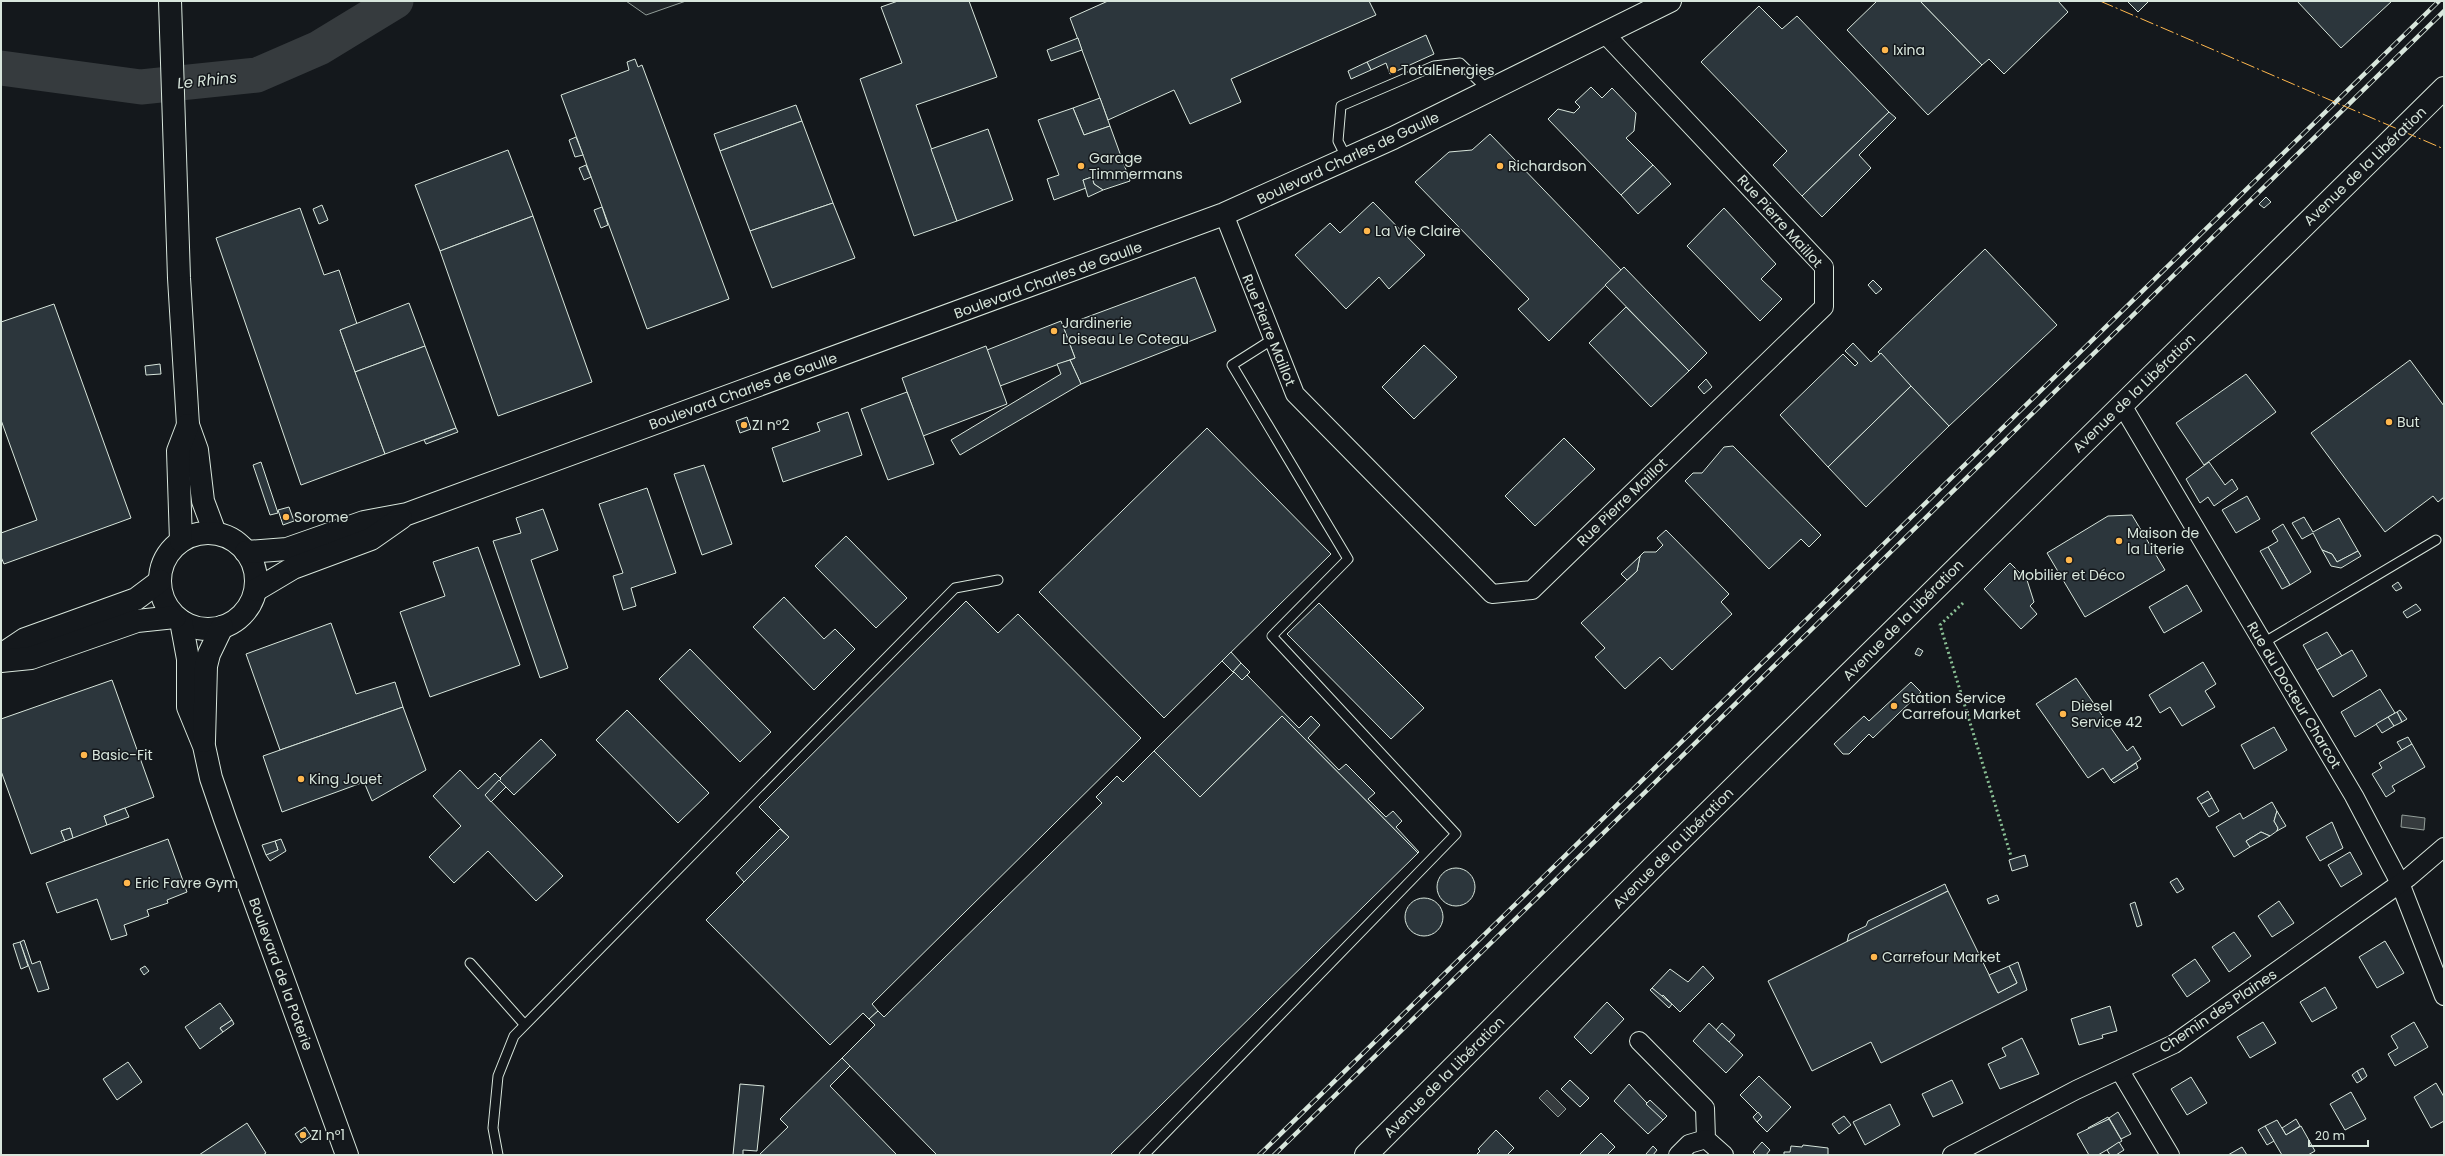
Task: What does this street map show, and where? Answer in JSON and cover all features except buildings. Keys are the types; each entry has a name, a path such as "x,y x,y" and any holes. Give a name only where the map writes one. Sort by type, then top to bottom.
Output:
{"street":[{"path":"170,1 179,278 188,426 197,450 203,501 215,533"},
{"name":"Boulevard Charles de Gaulle","path":"246,552 287,549 364,522 407,514 1224,214 1347,159 1490,92 1670,1"},
{"name":"Rue Pierre Maillot","path":"1224,214 1295,394 1492,594 1532,590 1824,307 1824,267 1605,34"},
{"name":"Avenue de la Libération","path":"1366,1155 1661,858 2444,88"},
{"name":"Rue du Docteur Charcot","path":"2122,405 2354,796 2400,883 2444,996"},
{"path":"181,541 178,451 188,426"},
{"name":"Boulevard Charles de Gaulle","path":"256,590 293,568 371,539 407,514"},
{"path":"215,533 230,538 246,552 251,560 256,575 256,590 251,604 242,615 222,627 202,629 178,619 166,606 161,592 160,581 163,563 170,550 181,541 198,534 215,533"},
{"path":"1,655 25,639 136,599 160,581"},
{"path":"1,661 31,658 137,621 178,619"},
{"name":"Boulevard de la Poterie","path":"178,619 188,659 188,707 204,746 211,778 225,819 347,1155"},
{"name":"Boulevard de la Poterie","path":"204,746 206,666 209,654 222,627"},
{"name":"Chemin des Plaines","path":"1952,1155 2076,1090 2120,1071 2174,1044 2400,883 2444,847"},
{"path":"1639,1041 1705,1108 1706,1139 1724,1155"},
{"path":"2120,1071 2170,1155"},
{"path":"1678,1155 1689,1144 1706,1139"}],"lane":[{"path":"1347,159 1338,141 1341,106 1434,66 1460,63 1490,92"},
{"path":"1144,1155 1456,834 1272,636 1348,559 1232,365 1273,339"},
{"path":"2263,643 2436,540"},
{"path":"498,1155 492,1128 498,1076 514,1036 524,1024 955,588 998,580"},
{"path":"470,962 524,1024"}],"shaded area":[{"path":"626,1 686,1 646,15"},
{"path":"2402,815 2425,818 2424,830 2401,827"},
{"path":"1547,1090 1566,1109 1558,1117 1539,1098"}],"waterway":[{"name":"Le Rhins","path":"1,68 141,87 257,75 319,48 396,1"}],"railway":[{"path":"1259,1155 2439,1"},
{"path":"1274,1155 2444,11"}],"hedge":[{"path":"1963,603 1940,625 2011,856"}],"power":[{"path":"2100,1 2444,149"}],"place":[{"name":"Ixina","path":"1885,50"},
{"name":"TotalEnergies","path":"1393,70"},
{"name":"Garage Timmermans","path":"1081,166"},
{"name":"Richardson","path":"1500,166"},
{"name":"La Vie Claire","path":"1367,231"},
{"name":"Jardinerie Loiseau Le Coteau","path":"1054,331"},
{"name":"But","path":"2389,422"},
{"name":"ZI n°2","path":"744,425"},
{"name":"Sorome","path":"286,517"},
{"name":"Maison de la Literie","path":"2119,541"},
{"name":"Mobilier et Déco","path":"2069,560"},
{"name":"Station Service Carrefour Market","path":"1894,706"},
{"name":"Diesel Service 42","path":"2063,714"},
{"name":"Basic-Fit","path":"84,755"},
{"name":"King Jouet","path":"301,779"},
{"name":"Eric Favre Gym","path":"127,883"},
{"name":"Carrefour Market","path":"1874,957"},
{"name":"ZI n°1","path":"303,1135"}]}
